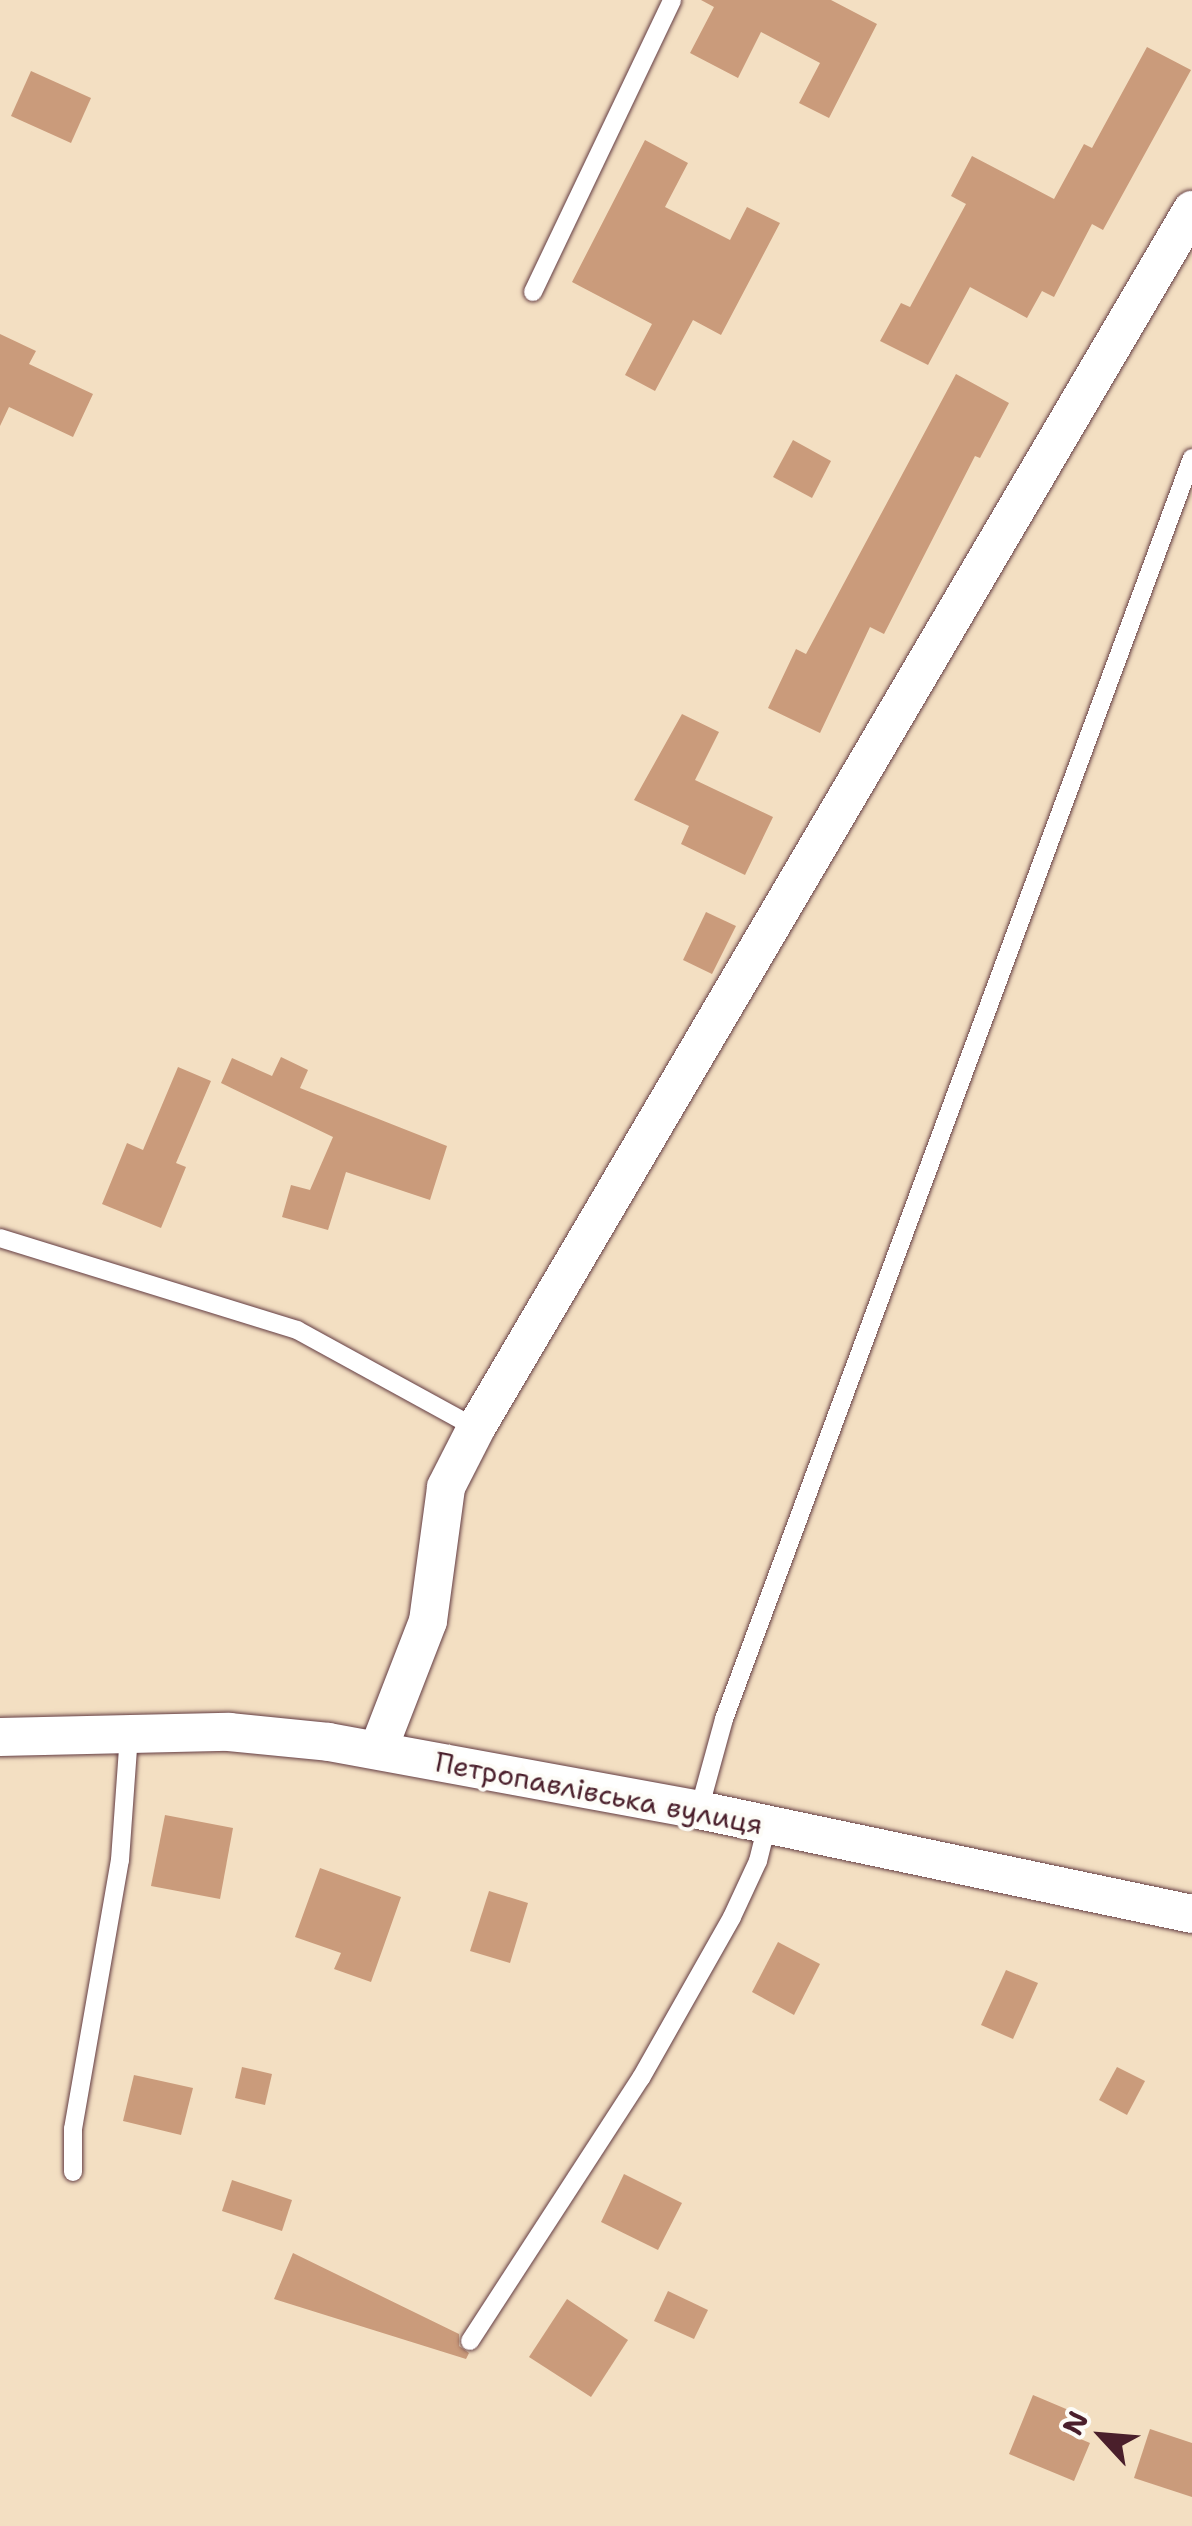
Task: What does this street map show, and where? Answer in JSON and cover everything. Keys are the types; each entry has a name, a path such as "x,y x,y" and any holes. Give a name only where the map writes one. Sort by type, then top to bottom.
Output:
{"street":[{"path":"378,1750 428,1620 446,1487 476,1428 1192,210"},
{"name":"Петропавлівська вулиця","path":"0,1737 230,1732 378,1750 699,1810 1192,1914"}],"lane":[{"path":"533,292 672,0"},
{"path":"699,1810 724,1719 1192,458"},
{"path":"0,1238 297,1330 476,1428"},
{"path":"73,2172 73,2129 120,1860 129,1732"},
{"path":"470,2341 650,2061 732,1917 758,1861 767,1825"}],"building":[{"path":"701,0 831,0 877,24 829,118 799,103 820,63 761,32 738,78 690,53 714,7"},
{"path":"1147,47 1191,70 1103,230 1092,224 1054,297 1042,291 1027,318 970,287 928,365 880,341 901,303 910,307 966,204 951,196 972,156 1054,199 1084,144 1092,148"},
{"path":"31,71 91,98 71,143 11,116"},
{"path":"645,140 688,163 665,207 730,240 747,207 780,223 721,335 693,320 655,391 625,375 652,324 572,282"},
{"path":"0,334 36,351 29,364 93,394 73,437 9,407 0,426"},
{"path":"956,374 1009,403 980,458 975,456 884,634 870,627 820,733 768,708 796,649 806,654"},
{"path":"793,440 831,461 812,498 773,477"},
{"path":"682,714 719,732 695,780 773,817 745,875 681,844 689,826 634,800"},
{"path":"706,912 736,926 712,974 683,960"},
{"path":"281,1057 308,1070 300,1088 447,1146 430,1200 346,1172 328,1230 282,1217 291,1185 310,1190 333,1137 221,1083 232,1058 272,1076"},
{"path":"178,1067 211,1081 176,1163 186,1167 161,1228 102,1204 127,1143 143,1150"},
{"path":"165,1815 233,1828 220,1899 151,1886"},
{"path":"320,1868 401,1897 371,1982 334,1969 341,1953 295,1937"},
{"path":"489,1891 528,1903 510,1963 470,1951"},
{"path":"778,1942 820,1964 794,2015 752,1992"},
{"path":"1006,1970 1038,1983 1013,2039 981,2025"},
{"path":"242,2067 272,2074 265,2105 235,2098"},
{"path":"1117,2067 1145,2081 1127,2115 1099,2100"},
{"path":"134,2075 193,2088 181,2135 123,2121"},
{"path":"624,2174 682,2203 658,2250 601,2222"},
{"path":"232,2180 292,2200 282,2231 222,2211"},
{"path":"293,2253 459,2334 459,2346 469,2353 466,2359 274,2299"},
{"path":"668,2291 708,2310 694,2339 654,2321"},
{"path":"567,2299 628,2340 591,2397 529,2357"},
{"path":"1033,2395 1078,2414 1069,2434 1090,2443 1074,2481 1009,2454"},
{"path":"1150,2429 1192,2443 1192,2497 1134,2478"}]}
